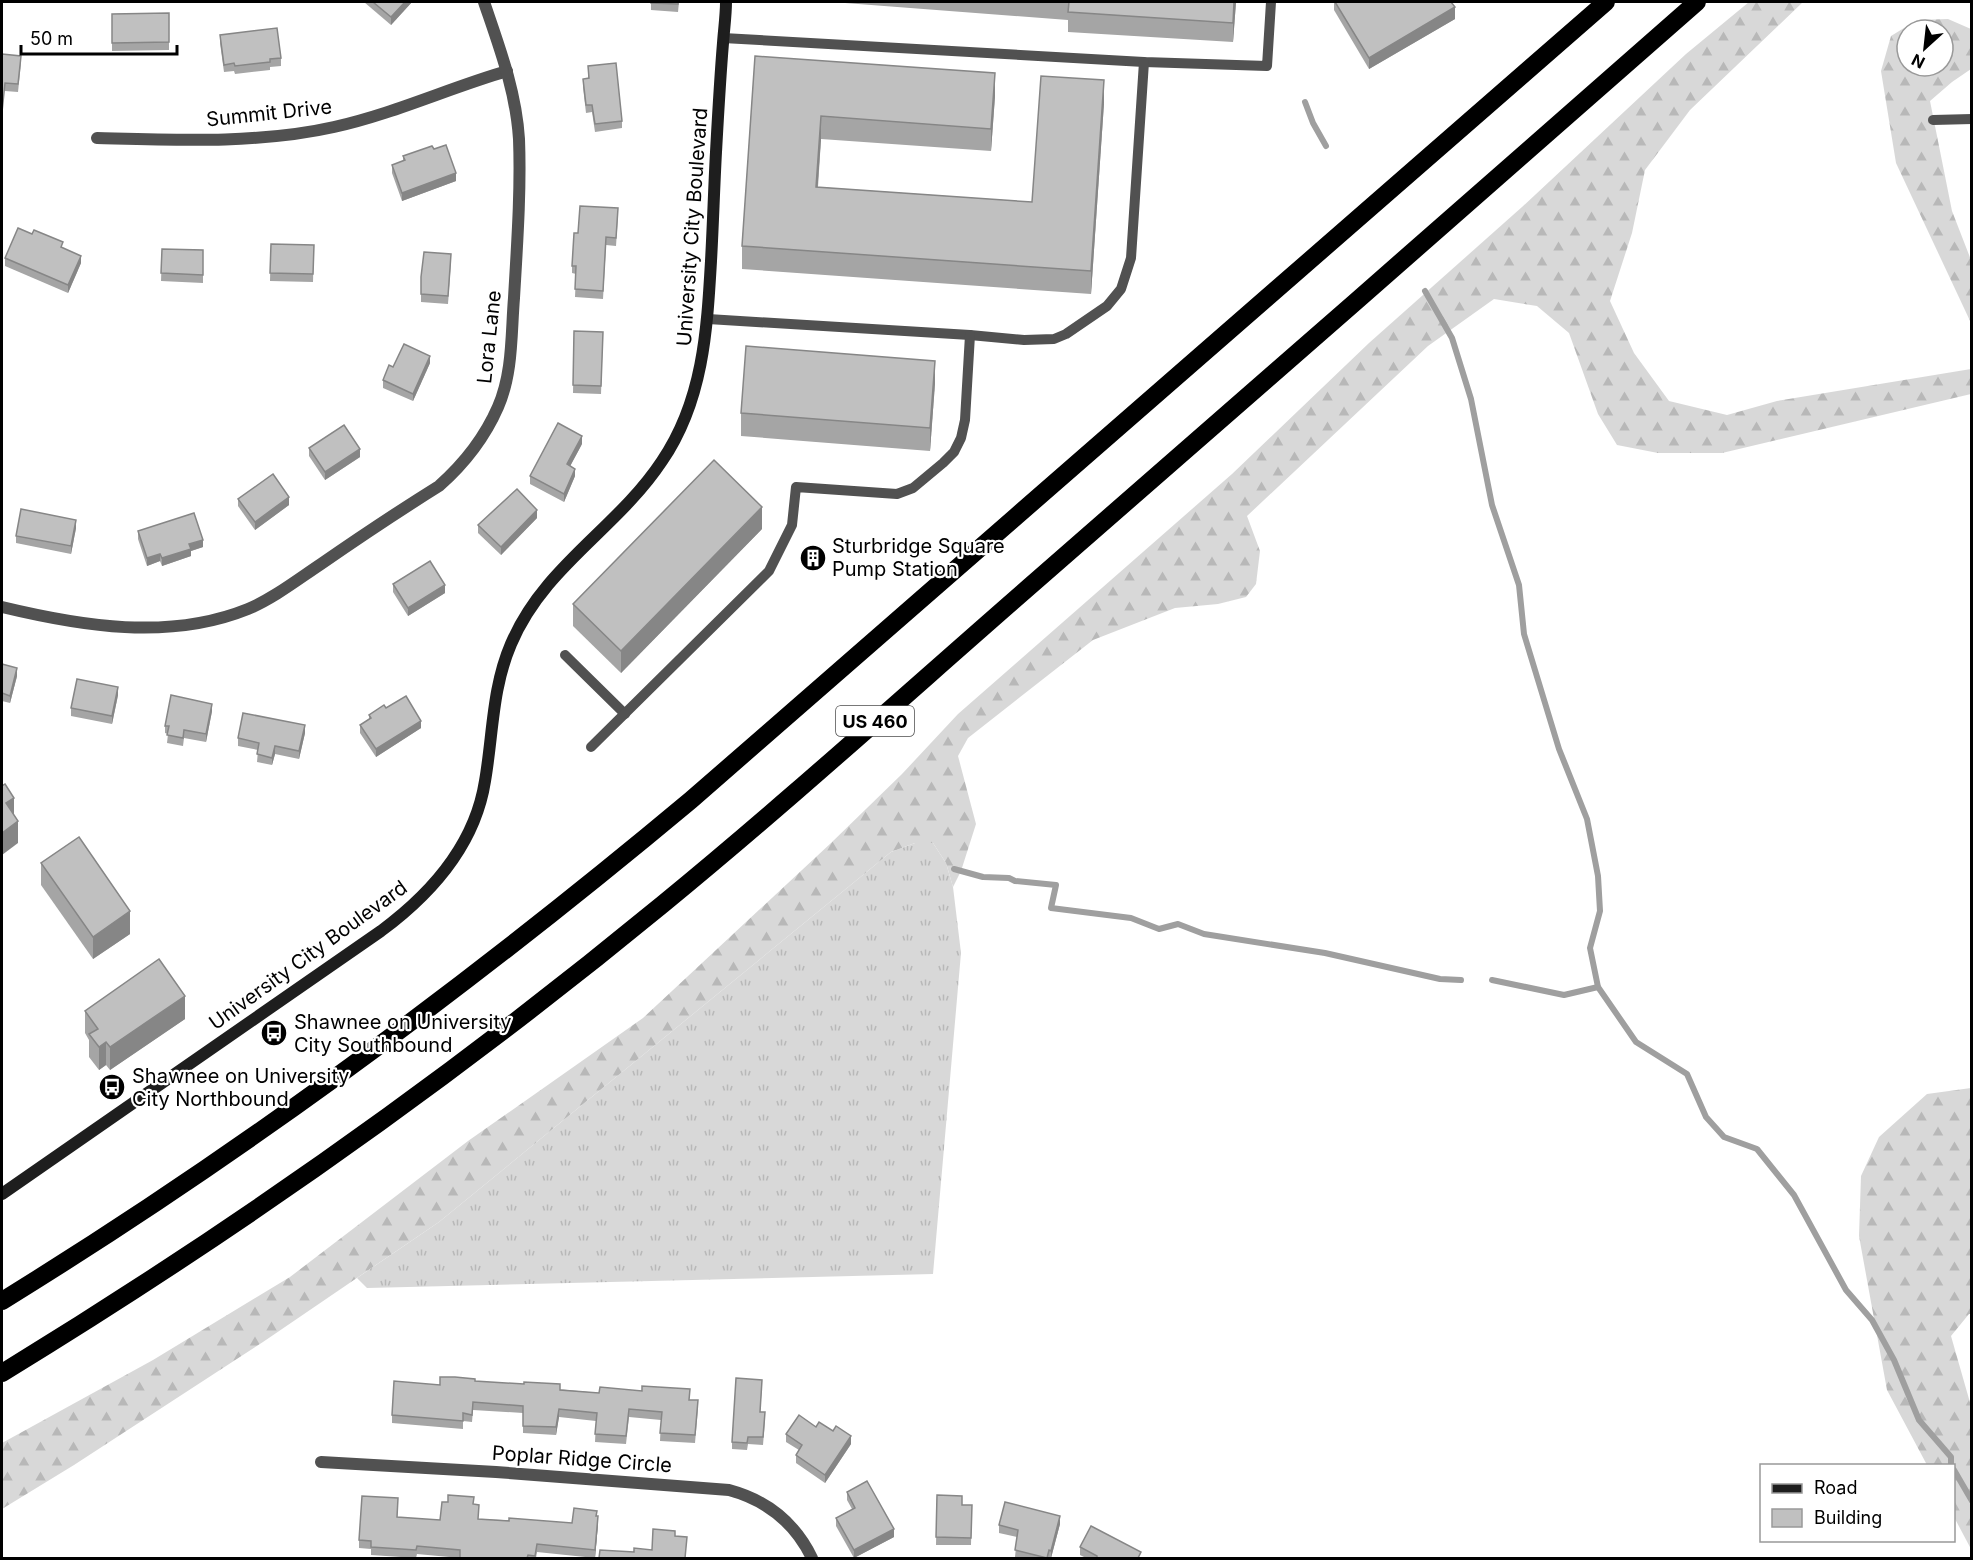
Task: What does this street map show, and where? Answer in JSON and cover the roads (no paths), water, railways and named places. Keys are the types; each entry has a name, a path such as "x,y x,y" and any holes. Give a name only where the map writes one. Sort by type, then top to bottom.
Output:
{"highway":[{"name":"US 460","path":"2,1301 144,1210 326,1085 445,998 569,901 691,800 1606,2"},
{"name":"US 460","path":"2,1373 195,1251 366,1133 522,1017 654,911 732,846 1448,222 1697,2"}],"main road":[{"name":"University City Boulevard","path":"2,1194 408,912 441,877 466,837 481,800 487,772 497,686 510,645 523,619 552,578 630,501 663,460 676,439 694,395 708,319 726,2"}],"street":[{"name":"Lora Lane","path":"2,608 110,626 150,629 207,621 246,610 263,602 439,486 461,466 480,442 499,405 510,358 517,238 519,138 507,71 484,2"},
{"name":"Summit Drive","path":"97,138 215,140 307,133 374,116 507,71"},
{"name":"Poplar Ridge Circle","path":"321,1462 496,1472 729,1490 744,1494 773,1510 796,1533 812,1558"}],"lane":[{"path":"723,38 880,45 1144,62 1268,66 1271,2"},
{"path":"708,319 1024,340 1054,339 1066,334 1107,306 1121,289 1131,258 1144,62"},
{"path":"1932,120 1971,119"},
{"path":"591,747 769,571 792,525 796,487 897,494 913,488 954,452 961,438 965,420 970,335"},
{"path":"565,655 625,714"}],"waterway":[{"path":"1305,102 1313,123 1326,146"},
{"path":"1425,291 1452,338 1471,399 1492,505 1519,585 1524,634 1559,749 1587,819 1598,876 1600,911 1590,948 1598,987 1636,1042 1687,1074 1706,1117 1724,1137 1757,1149 1794,1195 1846,1290 1872,1320 1894,1360 1919,1420 1951,1457 1951,1464"},
{"path":"954,869 983,877 1009,878 1015,881 1056,885 1051,908 1131,918 1159,929 1178,924 1204,934 1325,953 1440,979 1461,980"},
{"path":"1492,980 1564,995 1598,987"},
{"path":"1955,1472 1972,1501"}],"place":[{"name":"Sturbridge Square Pump Station","path":"813,558"},
{"name":"Shawnee on University City Southbound","path":"274,1033"},
{"name":"Shawnee on University City Northbound","path":"112,1087"}]}
